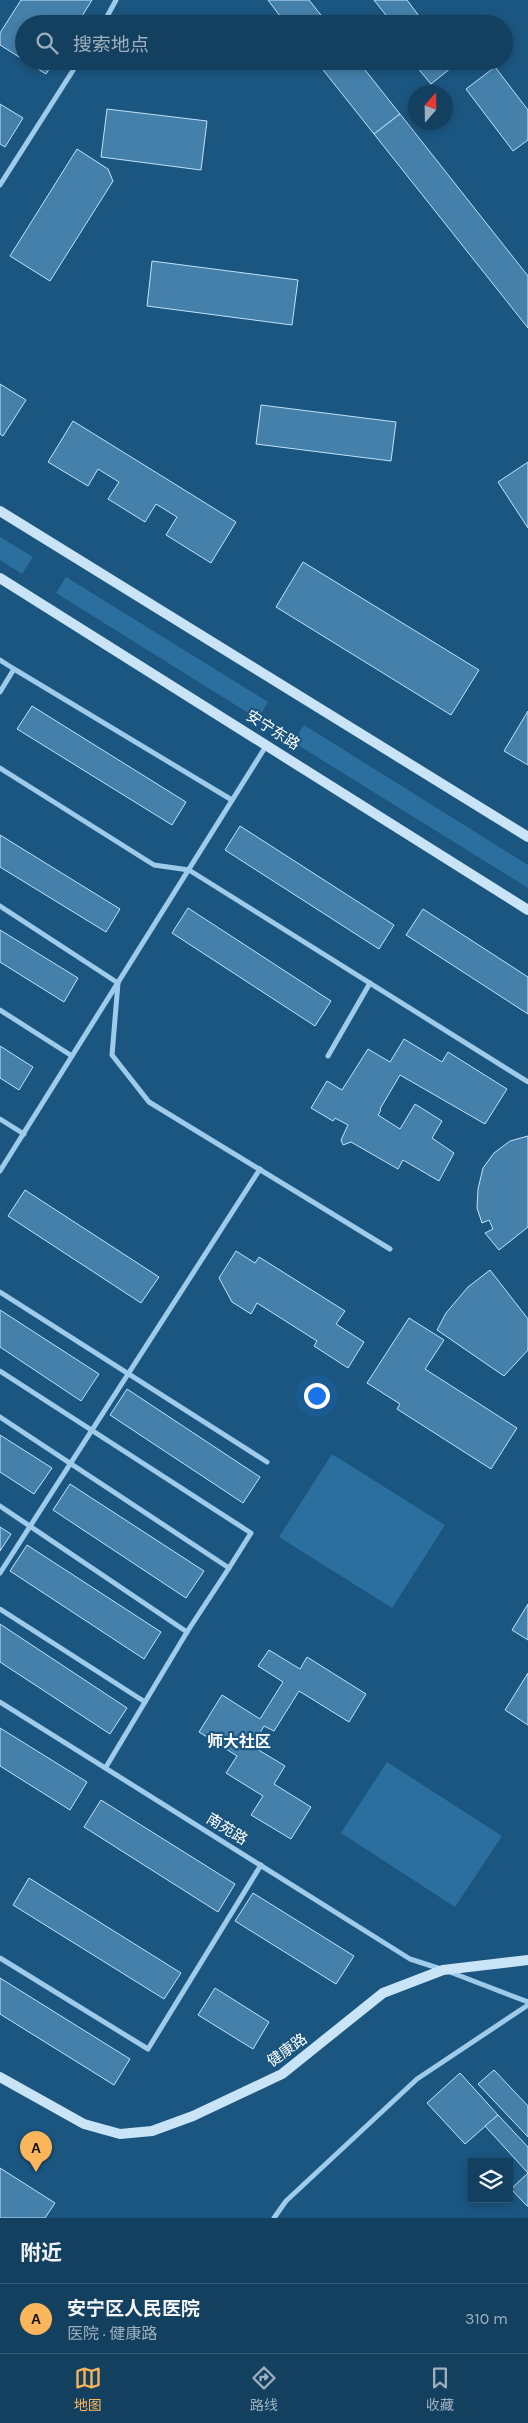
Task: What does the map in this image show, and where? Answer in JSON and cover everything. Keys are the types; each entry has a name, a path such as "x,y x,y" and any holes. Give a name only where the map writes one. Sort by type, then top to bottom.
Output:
{"main road":[{"path":"0,512 528,837"},
{"name":"安宁东路","path":"0,578 267,744 528,910"},
{"name":"健康路","path":"0,2077 29,2095 84,2124 120,2134 152,2131 193,2116 282,2074 383,1993 443,1970 528,1960"}],"street":[{"path":"107,15 116,0"},
{"path":"0,185 73,70"},
{"path":"0,660 232,800"},
{"path":"0,692 14,669"},
{"path":"0,1171 267,744"},
{"path":"0,768 154,865 188,870 528,1082"},
{"path":"0,906 118,983"},
{"path":"118,983 112,1054 149,1102 390,1249"},
{"path":"328,1056 370,983"},
{"path":"0,1010 72,1056"},
{"path":"0,1118 24,1134"},
{"path":"0,1573 260,1169"},
{"path":"0,1292 267,1462"},
{"path":"0,1371 251,1533 187,1632 106,1767"},
{"path":"0,1417 229,1568"},
{"path":"0,1506 187,1632"},
{"path":"0,1609 145,1702"},
{"name":"南苑路","path":"0,1702 410,1959 528,2004"},
{"path":"0,1958 148,2049 261,1865"},
{"path":"274,2218 286,2201 417,2078 528,2004"}],"shaded area":[{"path":"0,537 33,557 22,574 0,560"},
{"path":"66,577 268,702 258,719 56,593"},
{"path":"304,725 528,865 528,888 293,742"},
{"path":"332,1454 445,1525 392,1608 279,1537"},
{"path":"387,1762 502,1836 455,1907 341,1833"}],"building":[{"path":"21,0 92,0 83,15 15,15 15,54 0,45 0,33"},
{"path":"268,0 309,0 321,15 279,15"},
{"path":"374,0 407,0 418,15 386,15"},
{"path":"40,70 48,70 46,74"},
{"path":"323,70 365,70 400,114 374,134"},
{"path":"419,70 448,70 431,84"},
{"path":"491,70 497,70 528,110 528,140 513,151 466,89"},
{"path":"0,104 23,118 5,147 0,144"},
{"path":"107,109 207,121 201,170 101,157"},
{"path":"400,114 408,124 408,130 413,130 528,276 528,328 374,134"},
{"path":"77,149 108,169 113,181 50,281 10,256"},
{"path":"152,261 298,280 292,325 147,306"},
{"path":"0,384 26,400 3,436 0,434"},
{"path":"261,405 396,422 391,461 256,444"},
{"path":"73,421 236,522 211,563 166,535 177,517 156,504 145,522 108,499 119,482 98,469 88,486 48,462"},
{"path":"528,462 528,528 498,482"},
{"path":"303,562 479,670 451,715 276,607"},
{"path":"32,706 186,802 172,825 17,729"},
{"path":"528,711 528,765 504,751"},
{"path":"240,826 394,925 379,949 225,850"},
{"path":"0,835 120,909 106,932 0,867"},
{"path":"188,908 331,1001 315,1026 172,933"},
{"path":"423,909 528,977 528,1014 406,935"},
{"path":"0,930 78,978 64,1002 0,962"},
{"path":"404,1039 442,1062 448,1052 507,1089 485,1124 400,1075 378,1115 400,1129 415,1104 442,1121 432,1138 454,1153 439,1181 403,1160 398,1169 351,1142 343,1145 341,1140 348,1125 335,1118 333,1121 311,1108 327,1081 342,1090 368,1049 390,1062"},
{"path":"0,1046 33,1067 19,1090 0,1078"},
{"path":"528,1136 528,1227 499,1250 485,1233 493,1229 489,1220 482,1223 477,1208 478,1189 483,1168 494,1153 510,1141"},
{"path":"25,1190 159,1277 141,1303 8,1216"},
{"path":"236,1251 255,1263 259,1257 345,1311 336,1324 364,1342 348,1368 314,1346 317,1341 257,1303 251,1314 232,1302 219,1278"},
{"path":"490,1270 528,1319 528,1350 504,1376 437,1330 446,1313 468,1287"},
{"path":"0,1310 99,1374 81,1401 0,1347"},
{"path":"409,1318 444,1340 425,1369 517,1428 491,1469 397,1409 400,1404 367,1383"},
{"path":"127,1389 260,1477 243,1503 110,1415"},
{"path":"0,1435 52,1468 34,1494 0,1472"},
{"path":"70,1484 204,1571 186,1598 53,1510"},
{"path":"0,1527 11,1534 0,1551"},
{"path":"27,1545 161,1632 144,1659 10,1571"},
{"path":"528,1604 528,1640 512,1630"},
{"path":"0,1624 127,1708 110,1734 0,1662"},
{"path":"269,1650 300,1669 307,1657 366,1694 349,1722 299,1691 274,1731 264,1726 252,1746 285,1766 274,1784 311,1807 291,1839 251,1815 263,1796 226,1773 237,1756 199,1732 222,1695 260,1719 283,1682 258,1666"},
{"path":"528,1673 528,1725 505,1710"},
{"path":"0,1728 87,1782 70,1810 0,1766"},
{"path":"101,1800 235,1884 218,1912 84,1827"},
{"path":"29,1878 181,1973 164,1999 13,1905"},
{"path":"253,1893 354,1956 336,1984 235,1921"},
{"path":"0,1978 130,2059 114,2085 0,2014"},
{"path":"215,1988 269,2022 253,2049 198,2015"},
{"path":"494,2070 528,2106 528,2137 478,2084"},
{"path":"460,2073 498,2115 465,2144 427,2103"},
{"path":"498,2115 528,2147 528,2173 485,2126"},
{"path":"0,2168 55,2203 45,2218 0,2218"},
{"path":"528,2173 528,2206 513,2191 513,2187"}],"place":[{"name":"安宁区人民医院","path":"36,2172"}],"district":[{"name":"师大社区","path":"239,1741"}]}
